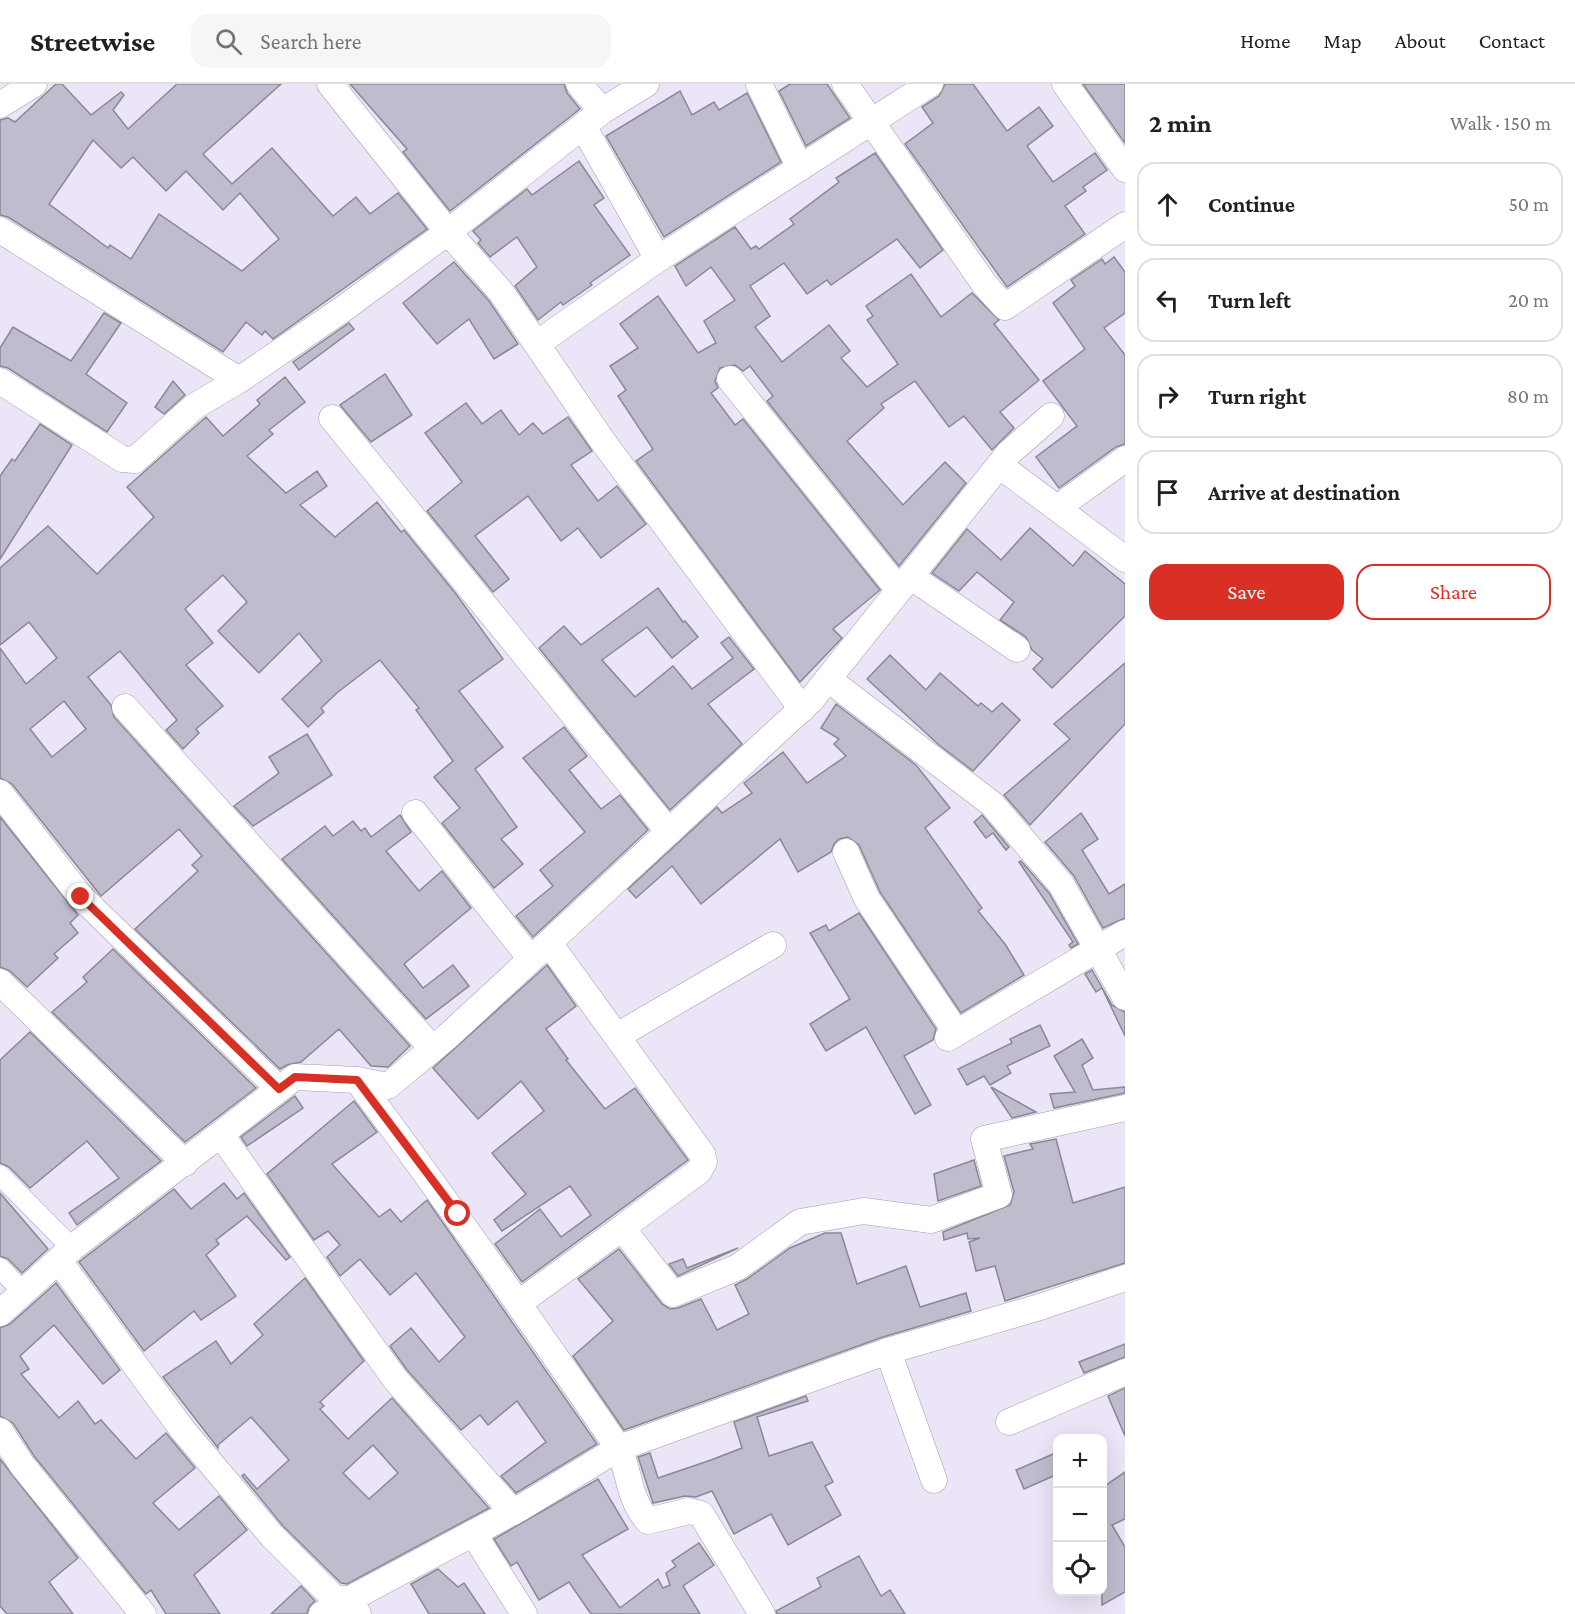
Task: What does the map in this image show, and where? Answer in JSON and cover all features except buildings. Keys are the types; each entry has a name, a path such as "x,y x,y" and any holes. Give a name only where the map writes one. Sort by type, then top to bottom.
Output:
{"street":[{"path":"0,105 34,84"},
{"path":"330,84 448,232 501,292 538,343 604,443 802,709"},
{"path":"579,84 593,120 658,259"},
{"path":"0,381 122,459 135,460 195,406 239,380 448,232 593,120 646,84"},
{"path":"759,84 800,168"},
{"path":"845,84 984,285 1005,307 1125,225"},
{"path":"538,343 658,259 930,84"},
{"path":"1065,84 1125,169"},
{"path":"0,230 239,380"},
{"path":"730,379 905,583 1017,649"},
{"path":"0,1313 65,1255 295,1077 357,1080 388,1086 540,951 802,709 999,465 1051,416"},
{"path":"332,418 669,832"},
{"path":"1057,508 1125,459"},
{"path":"999,465 1125,559"},
{"path":"828,679 992,804 1061,884 1125,997"},
{"path":"125,707 432,1048"},
{"path":"0,794 81,897 279,1089"},
{"path":"415,813 617,1036 702,1154 704,1162 699,1171 519,1303"},
{"path":"846,852 867,899 952,1035 1125,933"},
{"path":"617,1036 773,945"},
{"path":"0,982 185,1162"},
{"path":"357,1080 458,1214 619,1448 636,1508 648,1521 689,1511 701,1514 762,1614"},
{"path":"622,1228 673,1294 738,1267 800,1222 864,1211 931,1220 999,1195 984,1139 1125,1108"},
{"path":"221,1135 395,1379 488,1481 513,1512"},
{"path":"0,1175 65,1255 182,1429 272,1536 334,1598 353,1606"},
{"path":"0,1268 24,1293"},
{"path":"322,1614 353,1606 619,1448 888,1351 1040,1307 1125,1278"},
{"path":"888,1351 934,1480"},
{"path":"1009,1422 1125,1372"},
{"path":"0,1431 22,1465 143,1614"},
{"path":"473,1533 524,1614"}],"route":[{"path":"81,897 279,1089 295,1077 357,1080 458,1214"}]}
